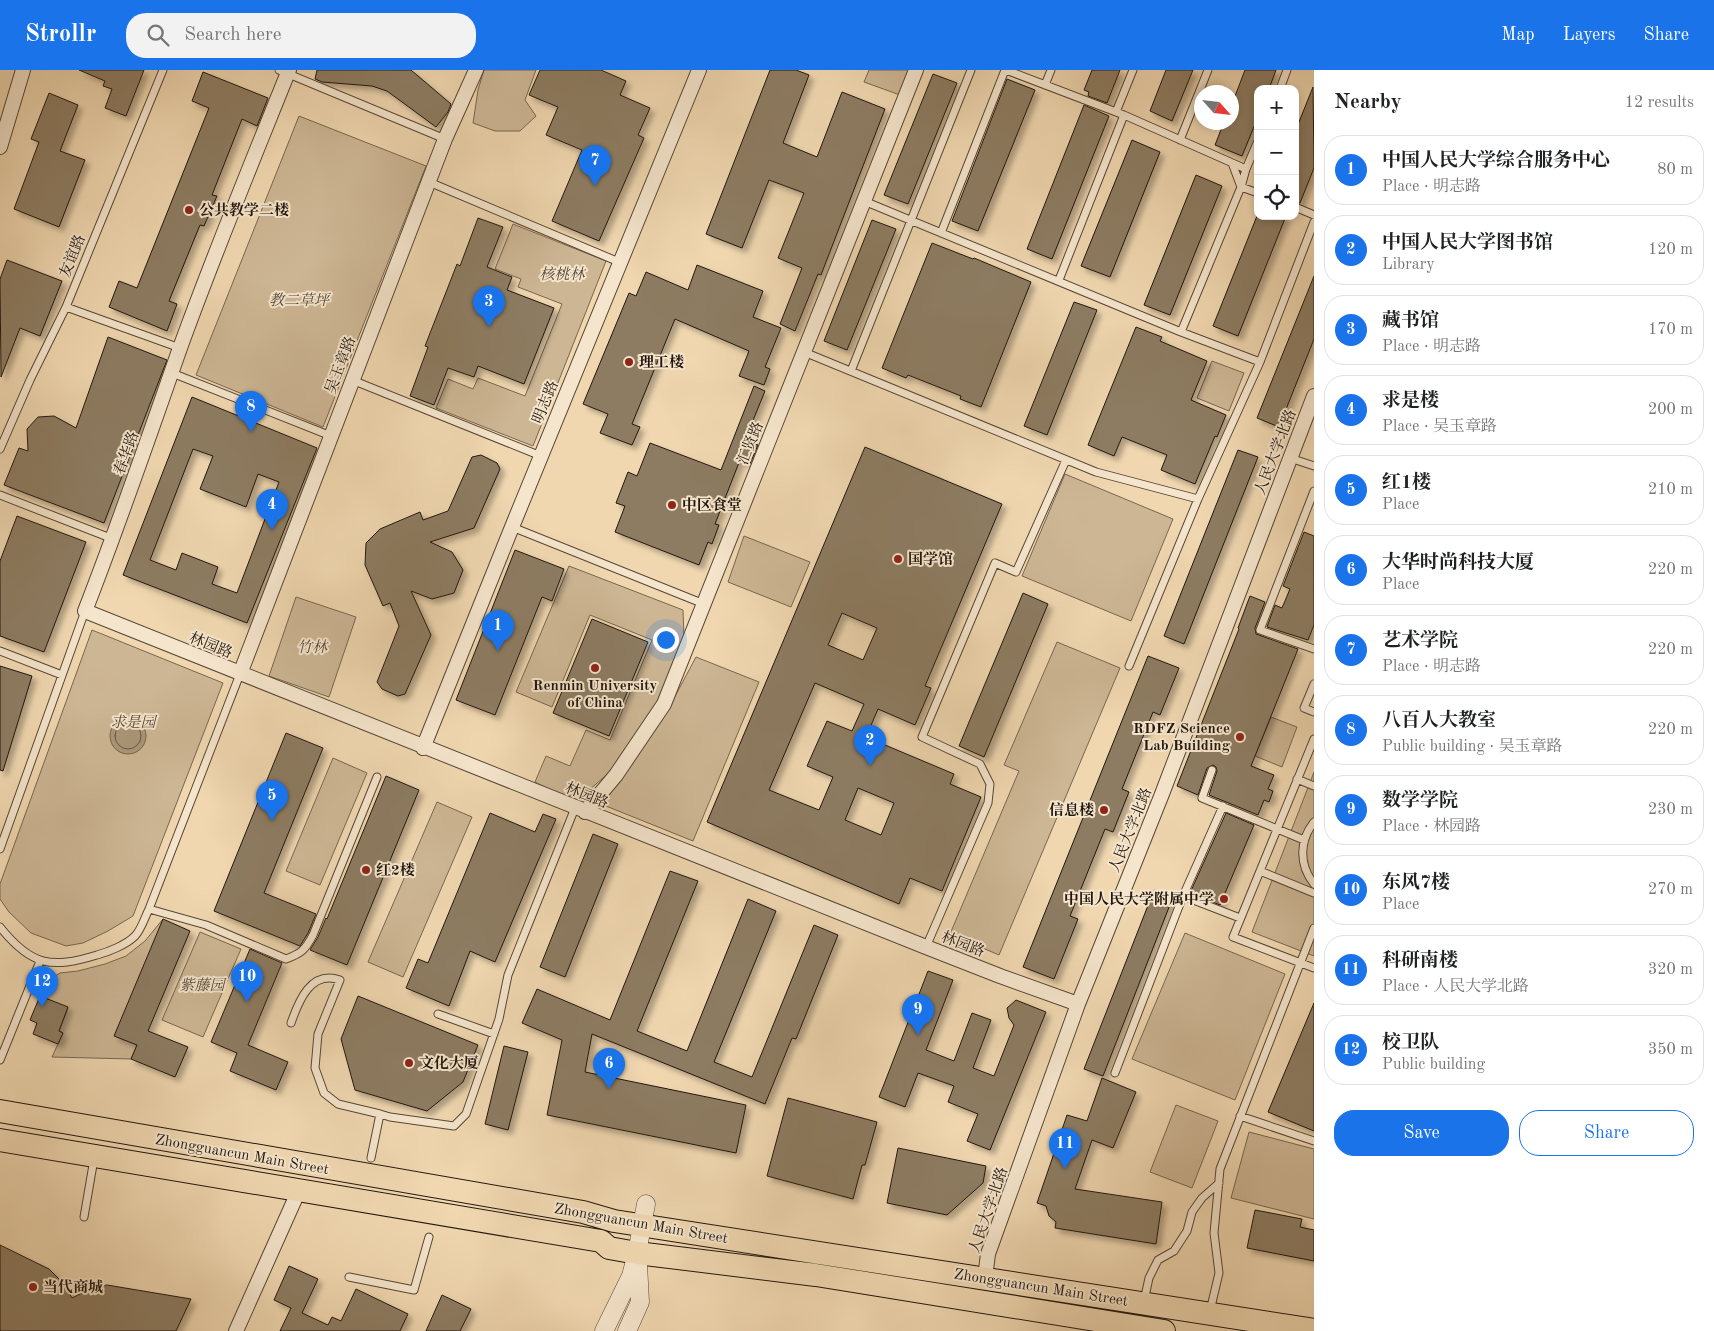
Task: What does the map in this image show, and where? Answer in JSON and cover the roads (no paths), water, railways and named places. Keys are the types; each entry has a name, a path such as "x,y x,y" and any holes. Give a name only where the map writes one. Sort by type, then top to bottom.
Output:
{"main road":[{"name":"Zhongguancun Main Street","path":"0,1111 583,1212 614,1221 642,1226 1314,1330"},
{"name":"Zhongguancun Main Street","path":"0,1140 602,1241 609,1248 637,1253 816,1275 1103,1325 1164,1331"}],"street":[{"path":"0,147 23,70"},
{"name":"吴玉章路","path":"240,674 445,139 476,70"},
{"name":"明志路","path":"424,748 619,262 699,70"},
{"name":"汇贤路","path":"580,810 616,775 664,704 916,70"},
{"name":"春华路","path":"85,612 113,539 180,348 286,71"},
{"name":"人民大学北路","path":"985,1278 988,1254 1078,1004 1162,794 1314,396"},
{"name":"林园路","path":"85,612 926,947 1078,1004"},
{"path":"236,1331 299,1190"},
{"path":"604,1331 631,1276 646,1204"},
{"path":"627,1331 640,1302 637,1253"}],"lane":[{"name":"友谊路","path":"0,449 30,380 66,307 164,70"},
{"path":"851,371 971,70"},
{"path":"940,232 1006,70 1124,115 1246,169"},
{"path":"1045,85 1051,70"},
{"path":"1116,112 1133,70"},
{"path":"1180,140 1208,70"},
{"path":"1281,85 1287,70"},
{"path":"286,71 445,139"},
{"path":"1059,280 1124,115"},
{"path":"1182,332 1254,150"},
{"path":"1232,163 1241,187"},
{"path":"429,182 619,262"},
{"path":"1241,187 1254,192"},
{"path":"864,201 1182,332 1260,362"},
{"path":"1299,209 1314,215"},
{"path":"1128,666 1198,499 1260,362 1314,222"},
{"path":"66,307 180,348"},
{"path":"804,352 1103,474 1198,499"},
{"path":"172,372 331,436"},
{"path":"352,380 541,456"},
{"path":"1290,458 1314,466"},
{"path":"926,947 988,803 990,784 980,764 922,737 995,563 1016,572 1066,460"},
{"path":"1314,491 1260,630 1314,649"},
{"path":"0,495 113,539"},
{"path":"512,527 704,604"},
{"name":"春华路","path":"0,849 4,828 85,612"},
{"path":"0,651 62,675"},
{"path":"0,927 20,950 40,960 56,964 76,962 111,951 135,936 149,909 240,674"},
{"path":"1314,684 1304,708 1314,712"},
{"path":"1314,739 1233,937 1314,968"},
{"path":"1212,770 1202,798 1304,840"},
{"path":"149,909 206,924 286,959 305,950 313,935 377,778"},
{"path":"1297,779 1314,786"},
{"path":"1115,1073 1184,896 1223,806"},
{"path":"291,1023 298,1004 312,985 321,978 331,977 340,980 318,1034 316,1068 324,1093 338,1104 390,1117 454,1126 466,1114 499,1019 508,975 580,810"},
{"path":"1314,822 1304,840 1302,848 1303,864 1314,884"},
{"path":"1260,871 1314,893"},
{"path":"1184,896 1240,918"},
{"path":"1210,1314 1219,1273 1214,1233 1220,1169 1314,928"},
{"path":"0,1060 40,960"},
{"path":"438,1014 494,1034"},
{"path":"371,1158 380,1114"},
{"path":"1240,1116 1314,1141"},
{"path":"84,1217 94,1156"},
{"path":"1144,1303 1149,1278 1158,1260 1174,1251 1187,1232 1192,1212 1202,1198 1219,1184"},
{"path":"349,1278 414,1290 429,1237"}],"water":[{"path":"128,718 135,719 141,723 145,729 145,743 141,749 135,753 128,754 121,753 115,749 111,743 110,736 111,729 115,723 121,719"}],"place":[{"name":"艺术学院","path":"595,186"},
{"name":"公共教学二楼","path":"189,210"},
{"name":"藏书馆","path":"489,327"},
{"name":"理工楼","path":"629,362"},
{"name":"八百人大教室","path":"251,432"},
{"name":"中区食堂","path":"672,505"},
{"name":"求是楼","path":"272,530"},
{"name":"国学馆","path":"898,559"},
{"name":"中国人民大学综合服务中心","path":"498,651"},
{"name":"Renmin University of China","path":"595,668"},
{"name":"RDFZ Science Lab Building","path":"1240,737"},
{"name":"中国人民大学图书馆","path":"870,766"},
{"name":"信息楼","path":"1104,810"},
{"name":"红1楼","path":"272,821"},
{"name":"红2楼","path":"366,870"},
{"name":"中国人民大学附属中学","path":"1224,899"},
{"name":"东风7楼","path":"247,1002"},
{"name":"校卫队","path":"42,1007"},
{"name":"数学学院","path":"918,1035"},
{"name":"文化大厦","path":"409,1063"},
{"name":"大华时尚科技大厦","path":"609,1089"},
{"name":"科研南楼","path":"1065,1169"},
{"name":"当代商城","path":"33,1287"}],"park label":[{"name":"核桃林","path":"562,274"},
{"name":"教二草坪","path":"299,300"},
{"name":"竹林","path":"312,647"},
{"name":"求是园","path":"133,722"},
{"name":"紫藤园","path":"202,985"}]}
